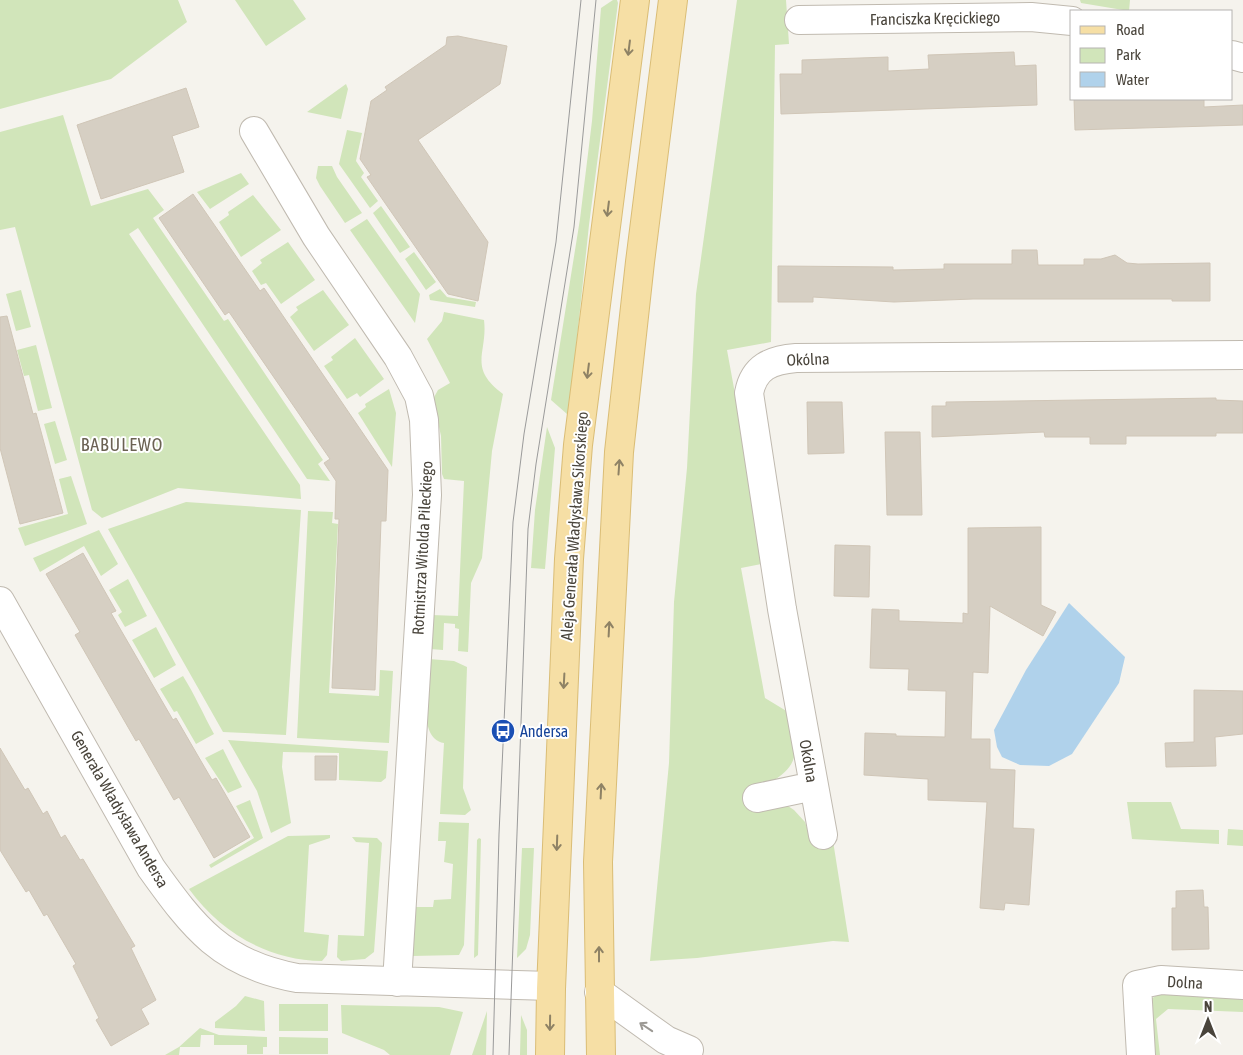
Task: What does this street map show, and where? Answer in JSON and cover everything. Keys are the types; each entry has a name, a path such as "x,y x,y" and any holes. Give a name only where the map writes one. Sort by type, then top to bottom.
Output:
{"main road":[{"name":"Aleja Generała Władysława Sikorskiego","path":"550,1055 551,986 569,559 578,445 636,0"},
{"path":"601,1055 599,838 620,452 641,252 673,0"}],"street":[{"name":"Franciszka Kręcickiego","path":"799,20 1031,17 1070,21"},
{"name":"Rotmistrza Witolda Pileckiego","path":"254,131 316,236 398,357 419,396 424,420 427,495 397,982"},
{"name":"Okólna","path":"823,835 782,609 748,394 751,381 762,368 776,360 796,358 1243,354"},
{"name":"Generała Władysława Andersa","path":"0,601 151,868 178,906 197,928 227,953 268,973 297,978 551,986"},
{"path":"756,798 814,786"},
{"name":"Dolna","path":"1141,1055 1137,985 1161,980 1243,985"},
{"path":"599,992 666,1040 688,1052"}],"green space":[{"path":"0,0 178,0 187,22 111,79 0,109"},
{"path":"235,0 293,0 306,19 266,46"},
{"path":"613,0 617,0 618,3 589,225 569,414 567,414 551,400 580,219 592,121 601,8"},
{"path":"737,0 786,0 789,44 775,45 771,342 727,350 766,563 741,568 765,698 788,712 795,744 793,760 789,767 782,775 771,782 785,804 794,810 805,822 812,843 833,841 849,942 833,941 697,958 650,961 669,763 674,602 687,468 696,294"},
{"path":"1080,0 1130,0 1129,10 1081,3"},
{"path":"346,84 348,89 341,119 307,112"},
{"path":"63,115 91,206 148,189 164,210 153,218 224,321 228,319 323,460 318,464 330,481 307,479 138,228 129,234 300,485 301,499 178,488 102,518 92,510 15,227 0,230 0,132"},
{"path":"347,130 362,133 356,161 364,173 361,177 378,201 370,208 339,164"},
{"path":"318,166 332,166 337,177 362,213 345,223 316,178"},
{"path":"241,173 249,184 210,209 197,192"},
{"path":"253,195 281,230 241,257 219,222 229,215 228,212"},
{"path":"381,206 410,247 400,253 373,213"},
{"path":"367,219 420,294 415,323 350,230"},
{"path":"288,242 315,280 281,304 266,283 261,285 252,271 262,263 260,260"},
{"path":"414,252 436,282 426,290 405,259"},
{"path":"440,289 447,297 476,302 475,307 430,300 429,295"},
{"path":"21,290 31,327 16,331 6,294"},
{"path":"323,290 349,325 314,351 290,317 298,310 296,307"},
{"path":"444,312 484,320 482,367 485,376 503,394 492,451 482,558 471,583 468,652 458,651 459,629 455,628 455,624 444,623 443,650 430,649 432,615 458,616 464,481 444,479 442,474 441,436 433,399 438,390 450,383 427,339 442,321"},
{"path":"355,338 384,379 360,397 357,393 347,399 324,366 333,360 331,357"},
{"path":"36,345 52,408 38,411 29,375 24,376 17,350"},
{"path":"389,389 396,413 392,467 358,413 366,407 365,404"},
{"path":"55,421 67,460 55,464 44,424"},
{"path":"547,427 555,448 545,569 531,568 535,510"},
{"path":"71,476 87,524 25,546 18,528 68,514 59,479"},
{"path":"186,502 301,510 286,735 223,732 108,529"},
{"path":"308,511 333,512 332,523 338,524 329,693 379,696 380,670 393,671 389,743 297,738"},
{"path":"99,530 118,564 101,576 84,546 40,572 33,558"},
{"path":"128,579 147,616 125,627 118,615 122,612 109,590"},
{"path":"156,627 176,665 154,678 132,640"},
{"path":"429,659 454,661 467,667 463,788 471,810 465,815 440,814 444,743 435,739 430,731 427,720 426,694"},
{"path":"183,676 214,734 196,744 177,711 174,712 160,689"},
{"path":"228,740 388,751 386,778 381,782 339,780 339,753 283,752 282,767 291,823 271,833 257,791"},
{"path":"223,749 242,787 228,793 205,758"},
{"path":"250,800 263,838 211,868 209,865 254,838 236,806"},
{"path":"1127,802 1171,802 1181,829 1219,830 1219,844 1132,839"},
{"path":"439,822 469,823 464,945 459,955 412,956 414,907 433,907 434,900 451,899 453,864 444,862 446,841 438,841"},
{"path":"1228,829 1243,830 1243,846 1227,845"},
{"path":"330,835 330,838 309,845 304,932 329,935 327,955 322,961 283,956 247,941 216,919 189,889 288,836"},
{"path":"352,837 377,838 382,843 374,952 365,959 341,961 337,957 338,935 364,936 369,843 356,842"},
{"path":"481,839 478,955 474,958 477,840"},
{"path":"522,848 534,848 530,935 526,949 517,958"},
{"path":"1158,994 1243,998 1243,1012 1168,1009 1156,1019 1160,1055 1150,1055 1146,1003"},
{"path":"245,996 264,1001 265,1031 215,1028 215,1022 236,1006"},
{"path":"279,1004 328,1004 328,1031 279,1031"},
{"path":"341,1005 439,1007 463,1012 450,1055 390,1055 384,1050 342,1033"},
{"path":"487,1011 486,1055 472,1055"},
{"path":"521,1015 527,1030 527,1055 520,1055"},
{"path":"200,1028 219,1035 267,1037 267,1047 263,1047 263,1054 247,1054 247,1045 214,1045 214,1035 201,1035 200,1047 180,1047 179,1055 165,1055 179,1047"},
{"path":"279,1037 328,1038 328,1054 279,1054"}],"water":[{"path":"1069,603 1125,657 1119,683 1072,754 1049,766 1020,765 1002,757 997,747 994,730 1026,670"}],"building":[{"path":"458,36 507,46 500,84 418,140 488,242 478,301 448,294 367,177 371,175 360,159 371,101 387,90 385,87 446,45 447,37"},
{"path":"1014,52 1015,66 1036,65 1037,105 781,114 780,74 802,74 802,60 888,57 888,71 929,69 928,55"},
{"path":"186,88 199,127 172,136 184,172 101,199 77,125"},
{"path":"1074,100 1204,100 1204,107 1243,105 1243,125 1075,130"},
{"path":"193,194 260,291 264,288 388,470 386,521 381,521 375,690 332,688 339,519 335,519 336,481 324,463 330,459 229,312 225,315 159,218"},
{"path":"1012,250 1037,250 1038,265 1084,265 1084,259 1101,259 1115,255 1127,263 1138,264 1210,263 1210,301 1172,301 1172,299 973,299 894,302 813,297 813,302 778,302 778,266 893,267 893,270 944,269 944,264 1012,264"},
{"path":"7,316 33,414 36,413 63,513 20,524 0,448 0,317"},
{"path":"1216,398 1216,400 1243,401 1243,433 1216,433 1216,436 1126,436 1126,444 1090,444 1090,437 1045,437 1044,432 932,437 932,406 946,406 946,402"},
{"path":"807,402 842,402 844,453 808,454"},
{"path":"885,432 920,432 922,515 887,515"},
{"path":"1041,527 1041,605 1056,612 1043,636 990,606 988,673 973,672 971,739 990,739 990,769 1015,770 1013,828 1034,829 1029,905 1005,903 1004,910 980,908 987,802 928,800 928,779 864,775 865,733 945,737 946,691 908,690 909,669 870,668 872,609 899,610 899,621 963,623 963,613 968,614 968,528"},
{"path":"835,545 870,546 869,597 834,596"},
{"path":"83,553 116,611 111,613 173,720 176,718 212,780 216,778 250,837 214,858 179,797 174,800 139,739 136,741 75,635 80,632 46,574"},
{"path":"1194,690 1243,691 1243,734 1215,737 1216,766 1166,767 1165,743 1194,742"},
{"path":"0,748 25,790 28,788 43,814 47,811 61,838 65,835 80,860 83,859 135,946 131,948 156,1000 141,1009 149,1024 111,1046 96,1020 99,1018 73,966 76,964 47,914 44,916 29,890 26,892 0,850"},
{"path":"315,756 337,756 336,780 315,780"},
{"path":"1203,890 1204,907 1208,907 1209,949 1172,950 1172,908 1176,908 1176,891"}],"tram line":[{"path":"493,1055 499,834 513,522 524,434 556,242 581,0"},
{"path":"509,1055 528,529 536,464 574,227 596,0"}],"place":[{"name":"Andersa","path":"503,731"}],"district":[{"name":"BABULEWO","path":"122,445"}]}
